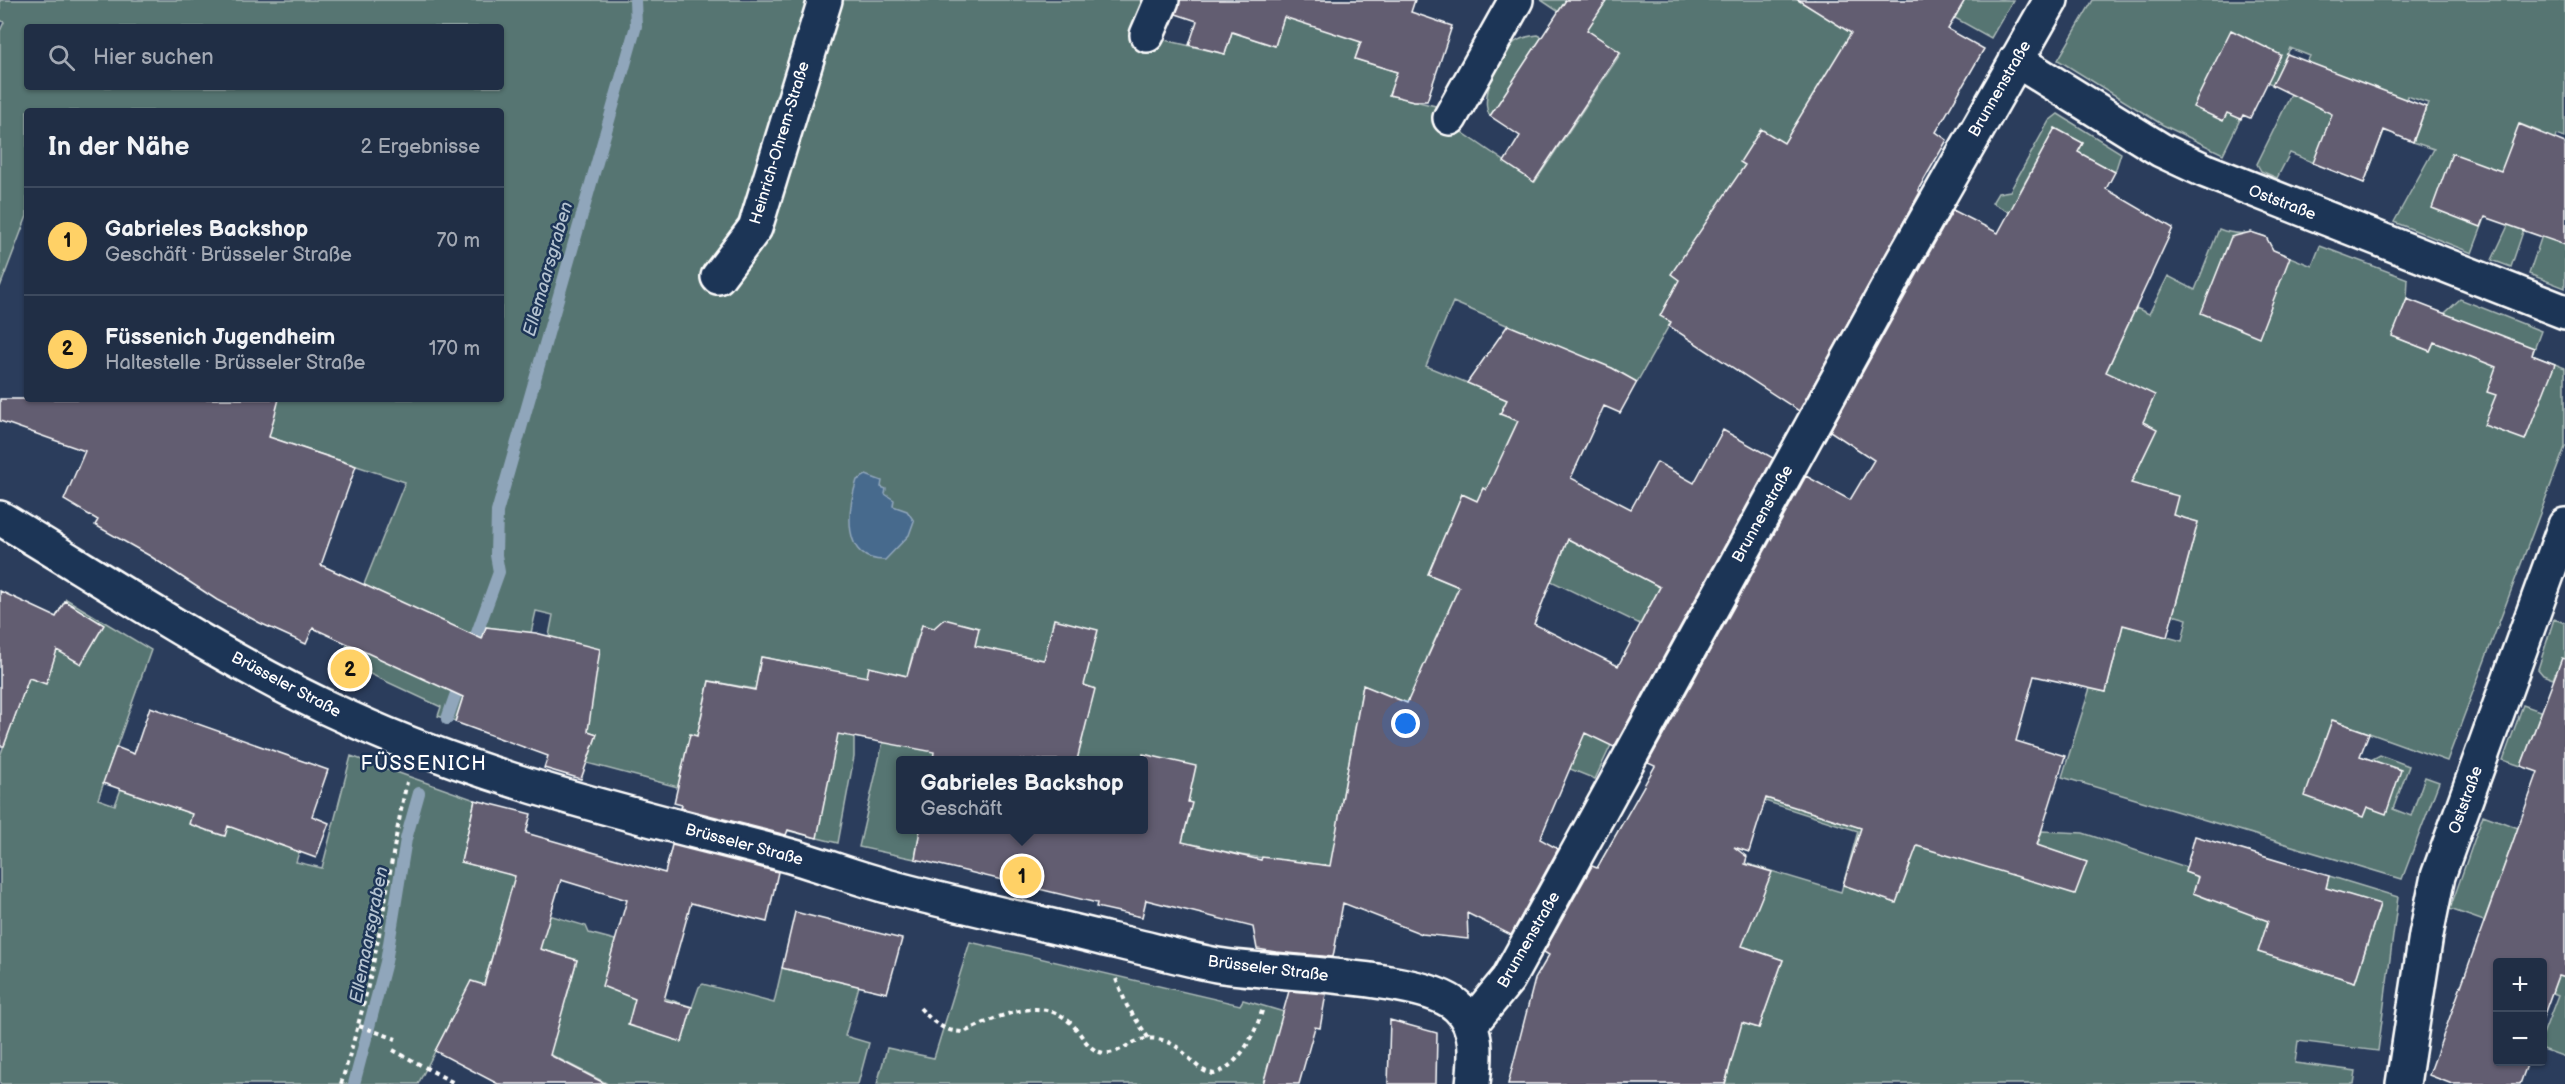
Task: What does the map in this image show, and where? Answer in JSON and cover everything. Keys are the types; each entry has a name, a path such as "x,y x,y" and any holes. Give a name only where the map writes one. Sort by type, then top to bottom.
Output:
{"street":[{"name":"Heinrich-Ohrem-Straße","path":"718,277 755,228 825,0"},
{"path":"1147,35 1162,0"},
{"path":"1450,118 1516,0"},
{"name":"Brunnenstraße","path":"1470,1024 1509,979 1898,269 2051,0"},
{"name":"Oststraße","path":"2016,60 2161,150 2206,171 2565,312"},
{"name":"Brüsseler Straße","path":"0,518 254,670 348,718 415,746 550,792 785,854 885,886 1218,965 1377,981 1436,994 1457,1005 1470,1024"},
{"name":"Oststraße","path":"2403,1084 2426,935 2438,876 2565,525"},
{"path":"1470,1024 1475,1047 1473,1084"}],"path":[{"path":"341,1084 360,1027 375,953 392,847 415,746"},
{"path":"1115,976 1127,1006 1149,1039"},
{"path":"920,1008 939,1026 956,1032 963,1032 1009,1013 1036,1008 1048,1010 1067,1019 1088,1045 1100,1053 1108,1053 1138,1040 1149,1039 1171,1044 1198,1068 1214,1074 1230,1065 1239,1054 1253,1035 1262,1012"},
{"path":"360,1027 396,1039"},
{"path":"393,1050 456,1084"}],"green space":[{"path":"0,0 1143,0 1130,32 1225,54 1232,32 1275,46 1289,0 1374,1 1355,59 1397,72 1389,95 1444,108 1456,128 1535,182 1621,53 1541,0 1588,0 1601,9 1607,0 1798,0 1810,7 1814,0 1886,30 1806,109 1671,322 1637,382 1612,368 1527,354 1501,413 1518,421 1506,446 1494,494 1483,488 1477,501 1462,494 1428,574 1459,587 1427,657 1611,745 1595,779 1363,685 1339,816 1342,817 1331,866 1240,855 1192,844 1182,887 1170,798 1148,766 1148,756 1078,756 1094,688 1084,685 1029,725 919,640 916,640 907,676 898,674 938,734 934,756 896,756 896,834 919,834 915,859 859,847 883,742 854,737 854,757 838,843 785,830 816,667 762,657 756,689 709,681 697,736 690,735 678,787 587,763 597,734 534,714 553,615 536,611 531,633 486,627 455,721 438,716 441,707 340,660 373,589 363,587 405,482 257,433 277,402 504,402 504,108 24,108 24,224 0,287 0,31 4,22 0,20","holes":["1453,302 1525,333 1499,396 1426,366"]},
{"path":"1944,0 2013,0 1991,38 1955,18 1959,9"},
{"path":"2093,0 2565,0 2565,138 2556,135 2511,267 2492,260 2512,217 2540,132 2520,124 2472,253 2394,222 2434,149 2413,142 2428,103 2407,96 2393,133 2384,131 2364,183 2290,153 2277,178 2261,171 2257,164 2310,56 2290,48 2274,85 2260,79 2223,154 2163,125 2058,60"},
{"path":"1538,35 1542,37 1490,116 1487,99 1497,66 1515,42"},
{"path":"2058,114 2121,153 2115,172 2078,152 2083,143 2055,128 2018,195 2092,257 1992,203 1998,193 2010,191 2049,121"},
{"path":"2561,179 2565,181 2565,288 2529,274"},
{"path":"2219,229 2266,237 2273,250 2312,266 2320,246 2408,279 2407,299 2393,336 2430,351 2445,313 2460,299 2541,331 2532,355 2565,368 2565,447 2447,761 2333,720 2324,742 2371,760 2380,755 2409,766 2393,809 2411,816 2425,777 2439,782 2402,879 2062,777 2090,688 2106,692 2123,625 2182,641 2187,619 2173,615 2198,522 2173,515 2116,479 2132,482 2156,429 2094,398 2136,308 2149,314 2168,276 2195,290"},
{"path":"1568,539 1660,587 1640,624 1551,581"},
{"path":"66,599 151,650 98,799 115,805 121,789 192,814 190,824 224,836 228,826 299,852 296,862 322,868 351,756 475,800 461,862 516,875 475,1015 458,1007 418,1084 0,1084 0,756 42,641"},
{"path":"2554,619 2565,623 2565,678 2555,674 2553,679 2543,675 2538,669"},
{"path":"2523,705 2565,720 2540,715 2521,766 2503,760"},
{"path":"1765,798 2027,879 2042,831 2083,833 2186,867 2185,872 2198,877 2194,893 2210,900 2276,897 2258,952 2355,982 2380,905 2326,888 2329,876 2398,897 2378,1051 2298,1041 2295,1063 2356,1071 2354,1084 1725,1084 1731,1062 1695,1050 1719,1015 1759,1028 1783,960 1742,946 1699,892 1601,861 1621,826 1841,892 1858,831 1765,801"},
{"path":"2483,815 2518,828 2484,921 2450,909"},
{"path":"549,915 586,926 589,933 615,940 637,989 692,1007 699,987 703,984 774,1003 782,968 859,986 845,1036 869,1043 858,1084 608,1084 499,1028 567,996 577,960 518,942"},
{"path":"970,942 1240,1005 1243,1000 1284,1012 1263,1084 877,1084 887,1048 934,1058"},
{"path":"2547,971 2565,978 2565,1057 2547,1050 2547,1024 2558,995 2547,991"}],"water":[{"path":"866,475 882,481 881,487 886,489 885,494 894,500 893,506 907,511 914,521 909,535 885,560 871,558 860,552 854,543 851,531 851,504 857,480"}],"building":[{"path":"1180,0 1415,0 1411,12 1452,26 1427,101 1414,101 1389,95 1397,72 1355,59 1361,42 1284,17 1275,46 1232,32 1225,54 1189,45 1197,21 1176,14"},
{"path":"1566,0 1607,0 1587,30 1620,52 1534,182 1504,162 1520,136 1490,116"},
{"path":"1798,0 1965,0 1948,29 1984,49 1936,132 1947,140 1799,411 1669,326 1671,322 1660,316 1679,280 1671,274 1745,165 1740,162 1761,129 1784,143 1851,33"},
{"path":"2231,30 2281,55 2250,118 2243,115 2241,119 2227,113 2223,121 2193,107"},
{"path":"2287,54 2426,107 2413,142 2384,130 2364,183 2313,163 2332,114 2272,85"},
{"path":"2519,124 2565,143 2565,245 2485,217 2481,227 2432,208 2452,153 2501,171"},
{"path":"2055,128 2083,143 2078,152 2115,172 2106,189 2173,228 2106,372 2155,395 2143,422 2157,429 2131,483 2178,496 2173,515 2198,522 2167,637 2123,625 2106,692 2034,676 2016,741 2065,756 2037,845 2087,862 2075,894 1917,846 1896,903 1843,885 1861,828 1766,798 1749,852 1734,847 1747,857 1745,864 1772,872 1742,946 1783,960 1759,1028 1742,1023 1725,1084 1508,1084 1535,979 1549,955 1544,952 1592,866 1597,868 1655,766 1648,763 1806,476 1850,500 1874,460 1830,431 1953,210 1998,233"},
{"path":"2251,232 2266,237 2273,250 2290,257 2259,337 2201,313 2231,237"},
{"path":"2407,299 2534,348 2532,355 2555,364 2525,440 2484,425 2496,395 2487,392 2496,367 2434,342 2430,351 2392,336"},
{"path":"1508,325 1612,368 1637,382 1620,413 1604,406 1571,478 1631,509 1657,462 1694,483 1723,430 1773,458 1614,747 1585,733 1540,839 1558,849 1511,935 1467,913 1468,939 1422,934 1343,903 1333,957 1276,952 1257,949 1253,927 1146,900 1142,917 1096,907 1097,903 915,859 919,834 1148,834 1148,756 1143,756 1143,754 1196,766 1188,802 1192,803 1182,842 1261,860 1262,857 1330,866 1363,685 1407,703 1459,587 1428,574 1462,494 1477,501 1483,488 1486,490 1518,421 1500,414 1507,400 1467,383","holes":["1568,539 1660,587 1618,666 1534,624"]},
{"path":"0,399 24,399 24,402 278,402 269,437 356,466 321,565 482,639 486,627 536,633 600,649 588,731 597,734 581,779 544,768 548,756 455,722 463,697 313,628 306,644 260,623 217,600 150,556 95,525 98,520 64,500 85,451 0,421"},
{"path":"0,591 56,617 65,601 104,625 81,664 57,650 46,684 29,678 4,746 0,746"},
{"path":"944,619 979,628 975,646 1044,660 1054,619 1098,630 1084,685 1095,689 1078,756 934,756 934,752 838,734 817,838 788,830 786,835 681,808 682,805 674,803 690,734 697,736 709,681 755,690 761,657 867,677 869,667 907,676 922,625 934,628"},
{"path":"2562,658 2565,659 2565,978 2558,976 2547,1006 2547,958 2493,958 2493,1066 2527,1066 2520,1084 2452,1084 2429,1075 2538,772 2521,766"},
{"path":"150,707 328,770 312,816 329,823 316,858 228,826 225,836 206,830 189,824 192,814 103,783 116,747 134,754"},
{"path":"2332,720 2369,733 2360,756 2401,770 2386,814 2367,807 2363,817 2305,796"},
{"path":"475,800 531,814 526,833 665,873 672,845 778,872 767,922 691,903 664,1000 692,1007 682,1042 628,1025 635,999 602,986 627,900 561,880 540,949 577,960 550,1055 606,1084 498,1084 435,1051 471,981 484,985 515,876 461,862"},
{"path":"2195,836 2329,876 2326,888 2380,904 2355,982 2258,952 2268,921 2193,893 2198,877 2185,872"},
{"path":"795,912 902,939 887,993 782,968"},
{"path":"1289,991 1326,994 1320,1028 1315,1027 1299,1084 1263,1084"},
{"path":"1390,1020 1437,1033 1436,1084 1388,1084"}],"waterway":[{"name":"Ellemaarsgraben","path":"470,652 499,572 496,555 497,512 636,26 635,0"},
{"name":"Ellemaarsgraben","path":"447,719 461,679"},
{"name":"Ellemaarsgraben","path":"354,1084 386,962 406,839 419,793"}],"place":[{"name":"Füssenich Jugendheim","path":"350,669"},
{"name":"Gabrieles Backshop","path":"1022,876"}],"district":[{"name":"FÜSSENICH","path":"424,764"}]}
